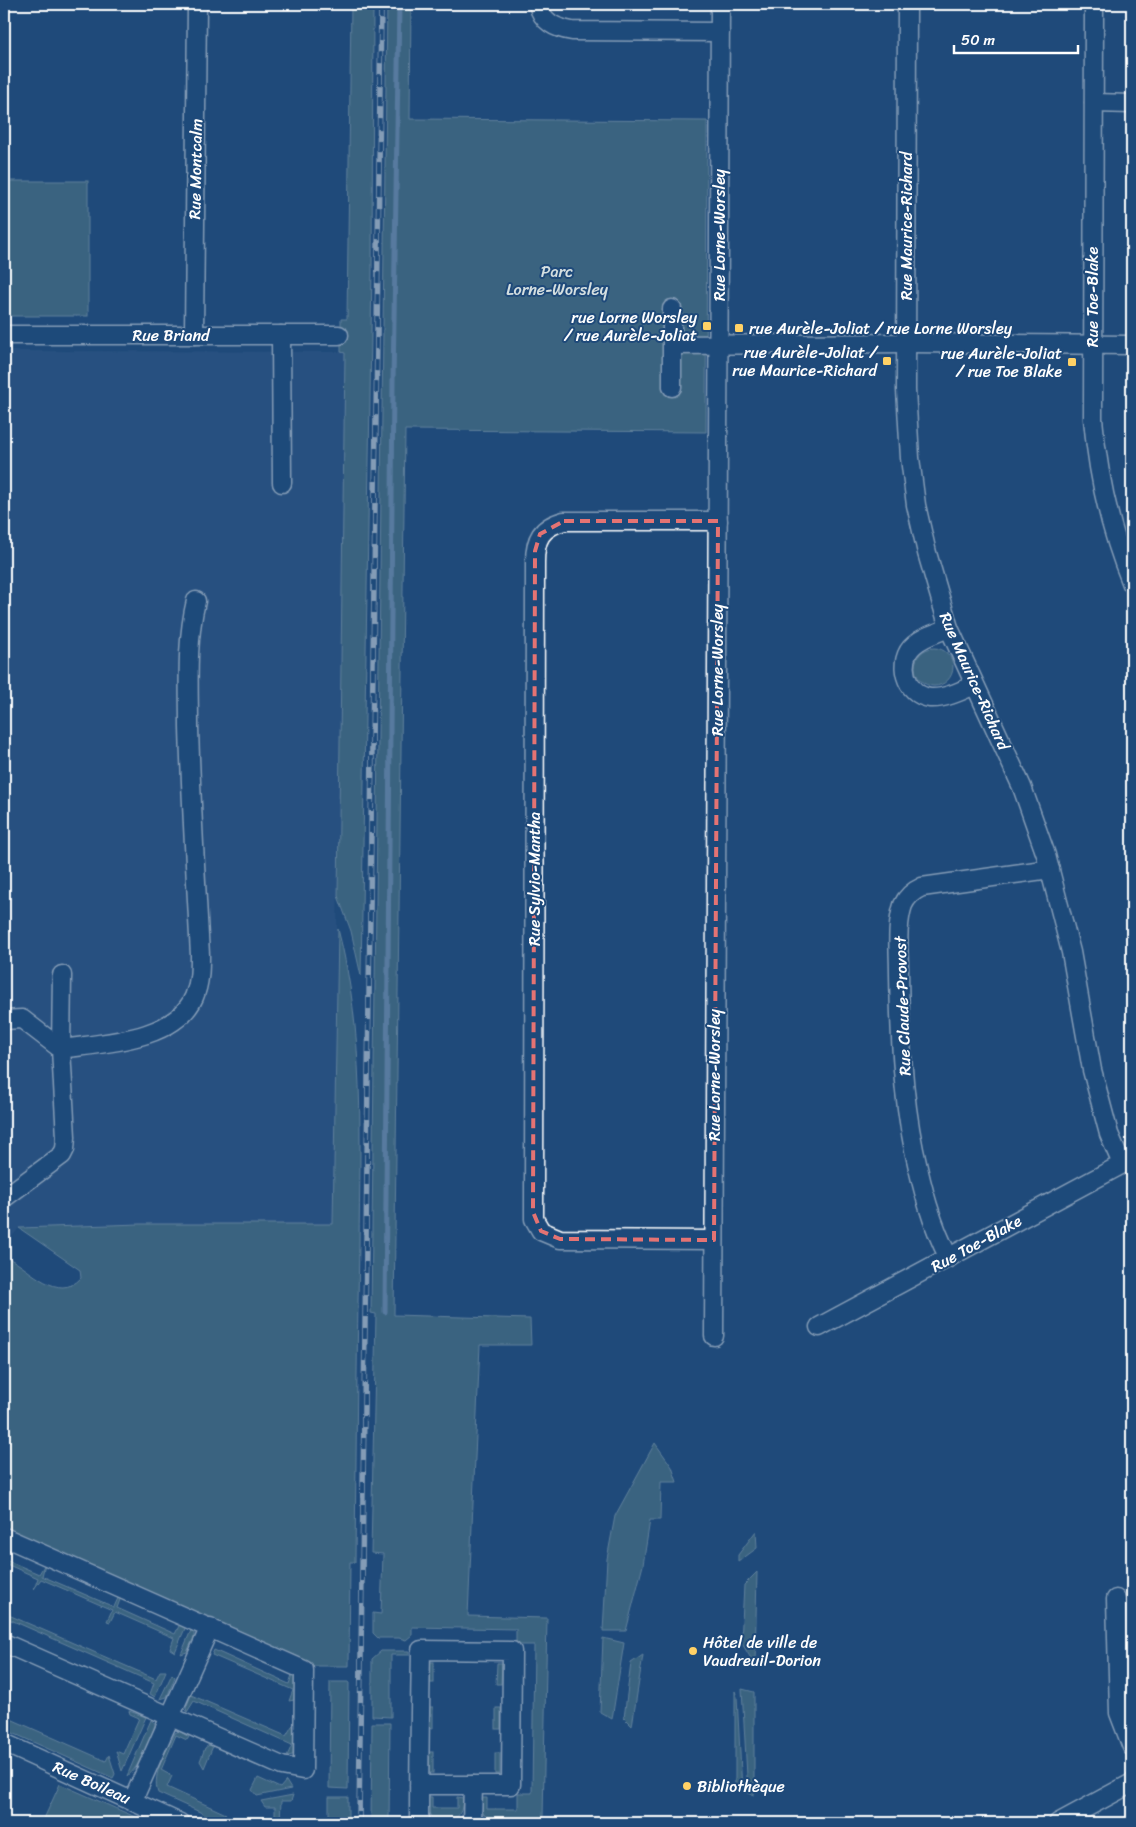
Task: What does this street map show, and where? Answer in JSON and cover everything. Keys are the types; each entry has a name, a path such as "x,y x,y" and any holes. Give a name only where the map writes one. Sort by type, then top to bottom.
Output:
{"street":[{"name":"Rue Montcalm","path":"194,335 197,4"},
{"path":"538,4 547,22 567,30 720,32"},
{"name":"Rue Lorne-Worsley","path":"714,1336 720,4"},
{"name":"Rue Maurice-Richard","path":"907,4 906,410 912,482 927,553 949,628 1022,787 1050,869 1071,952 1094,1079 1109,1134 1127,1161"},
{"name":"Rue Toe-Blake","path":"1094,4 1093,419 1100,476 1112,527 1132,584"},
{"path":"1094,103 1132,104"},
{"path":"672,309 672,387"},
{"name":"Rue Briand","path":"4,335 339,335"},
{"path":"281,335 282,483"},
{"path":"672,345 707,346 719,343 1132,345"},
{"name":"Rue Sylvio-Mantha","path":"714,1240 560,1239 541,1231 534,1219 535,581 537,541 544,530 556,523 586,520 718,521"},
{"path":"4,1020 22,1019 61,1049 121,1040 159,1029 176,1020 186,1010 198,987 200,955 191,825 189,686 190,638 196,601"},
{"path":"949,628 919,640 909,650 904,662 909,684 918,694 930,698 942,697 974,685"},
{"name":"Rue Claude-Provost","path":"949,1258 930,1214 910,1126 900,993 899,936 903,906 910,894 922,887 1050,869"},
{"path":"4,1198 62,1155 65,1149 61,1049 62,975"},
{"name":"Rue Toe-Blake","path":"819,1327 1127,1161"},
{"path":"4,1536 304,1670 302,1770 289,1768 4,1642"},
{"path":"1116,1599 1119,1713 1132,1747"},
{"path":"133,1800 210,1627"},
{"path":"419,1785 511,1785 512,1651 421,1650 419,1785 419,1823"},
{"name":"Rue Boileau","path":"4,1743 180,1823"},
{"path":"1058,1823 1132,1783"},
{"path":"472,1823 473,1785"}],"highlighted area":[{"path":"564,521 718,521 714,1240 560,1239 541,1231 533,1212 535,551 540,534"}],"shaded area":[{"path":"4,351 345,352 333,1224 140,1224 19,1228 4,1246"}],"green space":[{"path":"351,4 373,4 372,268 361,976 351,931 338,896 345,353 341,352 341,319 347,319"},
{"name":"Parc Lorne-Worsley","path":"387,4 411,4 410,119 707,121 706,432 405,430 394,1315 530,1319 531,1345 480,1345 468,1616 547,1618 543,1818 535,1820 492,1820 482,1811 482,1798 487,1798 487,1809 518,1809 518,1793 532,1793 534,1645 516,1645 516,1629 412,1627 412,1635 406,1640 378,1638 373,1633 373,1613 381,1614 383,1554 371,1553 376,1314 371,1313"},
{"path":"4,181 88,181 88,316 4,316"},
{"path":"934,648 947,654 953,667 947,680 934,686 921,680 915,667 921,654"},
{"path":"338,929 353,1006 359,1085 360,1165 355,1562 350,1562 349,1666 313,1666 312,1663 4,1527 4,1260 10,1259 44,1282 63,1287 72,1285 81,1278 80,1270 19,1228 140,1224 333,1224"},
{"path":"655,1443 672,1467 677,1482 661,1482 660,1520 650,1520 643,1565 626,1631 603,1631 607,1559 615,1516"},
{"path":"756,1531 757,1548 738,1562 738,1555"},
{"path":"4,1559 39,1574 45,1564 42,1576 114,1607 119,1596 121,1597 117,1608 175,1634 180,1624 186,1626 175,1652 170,1649 174,1638 115,1612 110,1622 107,1621 112,1610 41,1579 34,1589 38,1578 4,1563"},
{"path":"757,1572 755,1665 741,1642 744,1585"},
{"path":"4,1613 156,1679 160,1671 166,1671 155,1697 150,1694 154,1683 4,1617"},
{"path":"192,1628 194,1630 194,1637 187,1652 181,1654"},
{"path":"603,1638 624,1643 612,1719 600,1712"},
{"path":"214,1650 289,1684 292,1675 296,1675 294,1700 289,1701 293,1690 212,1655"},
{"path":"381,1651 409,1651 409,1655 391,1655 391,1717 372,1716 372,1659"},
{"path":"643,1655 632,1726 624,1718 631,1663"},
{"path":"428,1662 434,1662 434,1683 428,1683"},
{"path":"497,1663 502,1663 501,1684 496,1684"},
{"path":"172,1674 175,1677 167,1697 160,1699"},
{"path":"330,1682 349,1682 348,1789 329,1788"},
{"path":"742,1689 754,1692 754,1795 748,1793"},
{"path":"735,1691 737,1697 742,1790 735,1786"},
{"path":"191,1695 286,1736 294,1724 293,1755 287,1756 292,1745 194,1701 187,1712 186,1708"},
{"path":"428,1707 433,1707 433,1728 428,1727"},
{"path":"496,1708 501,1708 501,1729 496,1729"},
{"path":"129,1711 146,1717 122,1771 116,1751 123,1754 139,1718 130,1714"},
{"path":"4,1716 106,1761 109,1755 115,1774 113,1778 4,1729"},
{"path":"151,1720 155,1723 149,1743 136,1767 127,1776"},
{"path":"372,1723 390,1723 389,1823 371,1823"},
{"path":"179,1731 189,1737 187,1740 176,1735 161,1770 172,1776 167,1787 226,1814 213,1823 202,1813 158,1793 156,1785 158,1770 175,1733"},
{"path":"209,1745 213,1746 204,1768 200,1761 205,1748"},
{"path":"427,1752 433,1752 433,1773 427,1773"},
{"path":"495,1753 500,1753 500,1774 495,1774"},
{"path":"258,1778 280,1788 286,1781 291,1789 257,1796 252,1790"},
{"path":"60,1784 149,1823 42,1823"},
{"path":"293,1795 291,1801 281,1801 280,1823 275,1823 275,1807 265,1807 261,1801"},
{"path":"329,1797 348,1797 348,1823 329,1823"},
{"path":"427,1797 432,1797 432,1808 457,1808 457,1797 463,1798 461,1811 459,1815 451,1820 432,1818 427,1810"}],"waterway":[{"path":"385,1312 393,382 399,4"}],"railway":[{"path":"359,1823 381,4"}],"place":[{"name":"rue Lorne Worsley / rue Aurèle-Joliat","path":"707,326"},
{"name":"rue Aurèle-Joliat / rue Lorne Worsley","path":"739,328"},
{"name":"rue Aurèle-Joliat / rue Maurice-Richard","path":"887,361"},
{"name":"rue Aurèle-Joliat / rue Toe Blake","path":"1072,362"},
{"name":"Hôtel de ville de Vaudreuil-Dorion","path":"693,1651"},
{"name":"Bibliothèque","path":"687,1786"}]}
